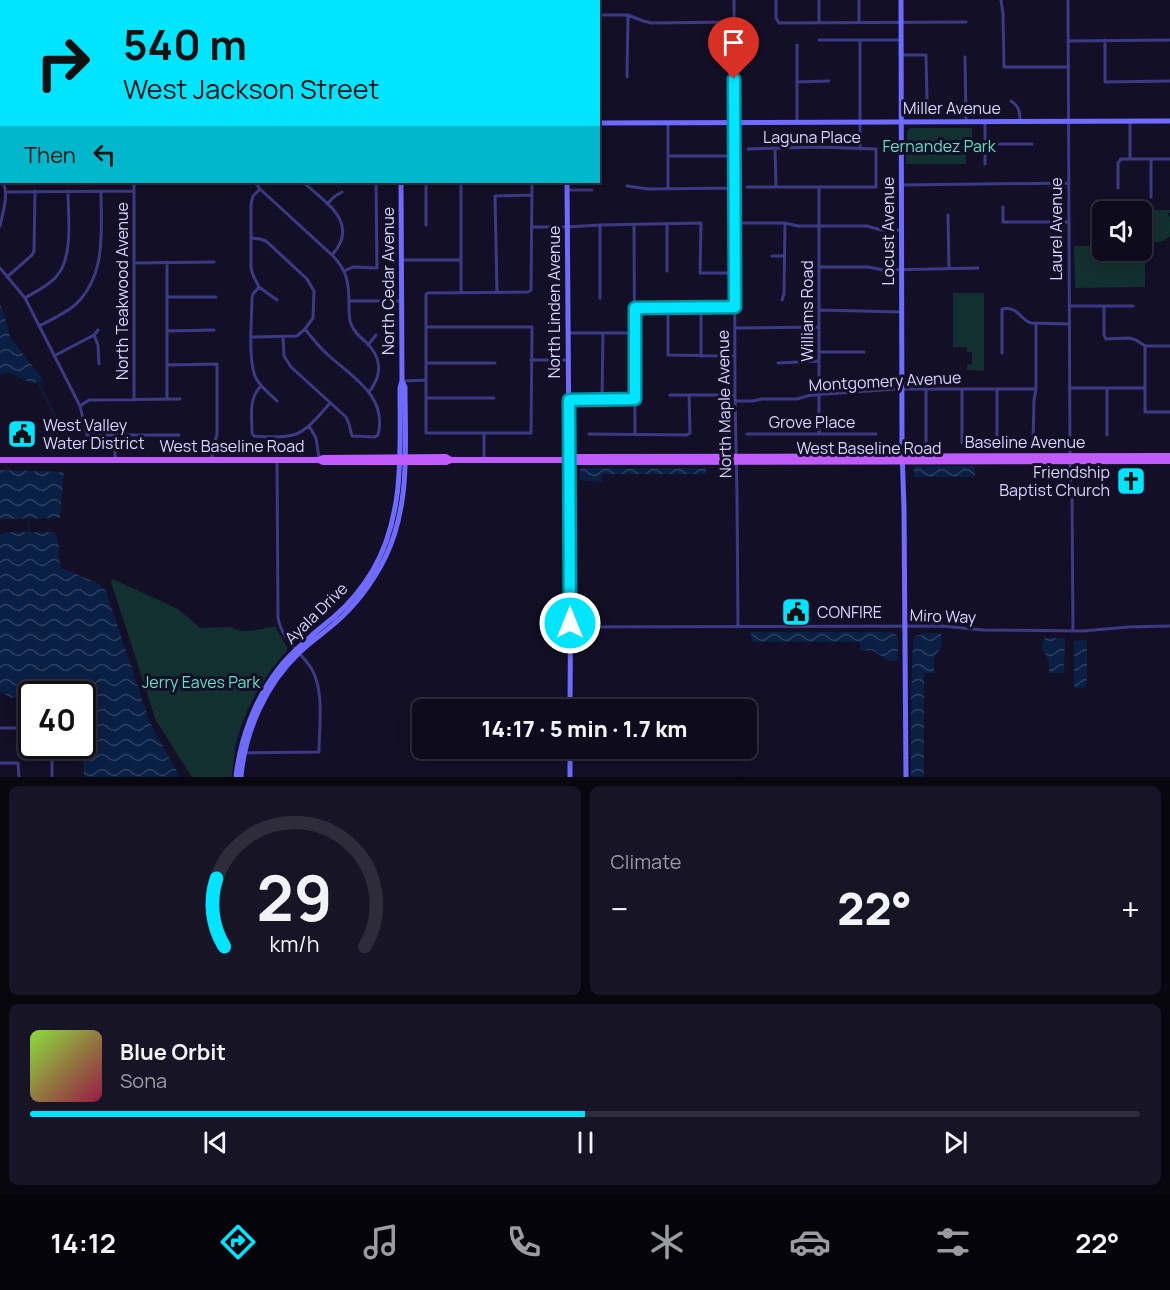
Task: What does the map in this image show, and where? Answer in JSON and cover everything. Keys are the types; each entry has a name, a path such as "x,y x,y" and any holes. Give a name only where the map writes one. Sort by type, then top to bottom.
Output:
{"main road":[{"name":"West Baseline Road","path":"0,460 319,460 323,462 403,459 446,462 451,460 569,459 573,456 736,459"},
{"name":"Baseline Avenue","path":"736,459 1070,459 1170,456"},
{"path":"1070,459 1170,461"}],"street":[{"name":"North Maple Avenue","path":"734,0 738,627"},
{"path":"776,0 776,18 781,23 966,22"},
{"path":"819,0 819,22"},
{"path":"859,0 860,22"},
{"name":"Locust Avenue","path":"901,0 906,777"},
{"path":"1001,0 1004,14 1004,67 1068,67"},
{"name":"Laurel Avenue","path":"1068,0 1069,388 1073,631"},
{"path":"600,15 628,15 652,23 734,22"},
{"path":"627,77 628,15"},
{"path":"819,40 902,40"},
{"path":"860,40 860,149"},
{"path":"1105,40 1105,82 1170,81"},
{"path":"1068,41 1170,40"},
{"path":"797,45 797,122"},
{"path":"902,55 927,55 927,99"},
{"path":"965,57 966,122"},
{"path":"797,81 829,81"},
{"path":"1011,101 1018,109 1020,121"},
{"path":"1130,121 1131,159"},
{"name":"Miller Avenue","path":"600,123 1170,121"},
{"path":"868,122 895,125 902,138"},
{"path":"985,122 985,164"},
{"path":"668,123 668,189"},
{"path":"985,144 1032,144"},
{"name":"Laguna Place","path":"748,149 818,147 876,149 876,187 819,187"},
{"path":"775,149 776,188"},
{"path":"668,156 734,156"},
{"path":"1118,188 1120,159 1170,159"},
{"path":"1150,159 1151,197"},
{"path":"0,226 6,192 3,183"},
{"name":"North Teakwood Avenue","path":"134,183 135,400"},
{"path":"256,183 332,255 344,271 348,282 351,326 376,354 379,362 378,378 369,392"},
{"path":"304,183 341,220 343,228 340,244 332,255"},
{"path":"344,271 353,267 377,268 376,183"},
{"name":"North Cedar Avenue","path":"401,183 402,381 400,388 403,459"},
{"path":"426,183 426,225"},
{"path":"461,183 461,292"},
{"path":"426,327 532,327 531,434 426,433 426,327 426,294 528,292 531,290 532,183"},
{"name":"North Linden Avenue","path":"567,183 570,699"},
{"path":"902,185 1068,183"},
{"path":"627,186 648,189 734,188"},
{"path":"747,188 819,187"},
{"name":"Williams Road","path":"819,187 819,434"},
{"path":"260,189 253,196 251,204 251,268 260,287 277,300"},
{"path":"567,190 592,190"},
{"path":"7,276 34,251 35,191"},
{"path":"25,298 56,278 64,264 68,248 68,191"},
{"path":"39,326 60,316 75,305 94,278 101,249 101,191"},
{"path":"6,192 134,191"},
{"path":"327,204 342,192"},
{"path":"497,292 495,196 532,195"},
{"path":"1003,207 1003,222 1068,222"},
{"path":"948,215 949,268"},
{"path":"532,227 701,223 700,273 735,273"},
{"path":"734,223 867,226 881,230 902,230"},
{"path":"782,300 785,223"},
{"path":"600,225 600,298"},
{"path":"634,225 635,434"},
{"path":"666,225 667,271"},
{"path":"251,238 266,241 307,279 314,291 313,318 297,336 252,337"},
{"path":"772,256 784,256"},
{"path":"401,260 461,260"},
{"path":"167,262 167,399"},
{"path":"134,263 214,262"},
{"path":"819,267 866,267 883,270 978,268"},
{"path":"0,268 25,298 80,406 87,435 178,435"},
{"path":"260,287 252,298 252,365 261,386 277,401"},
{"path":"168,297 216,297"},
{"path":"349,301 402,301"},
{"path":"1069,306 1133,306"},
{"path":"1104,306 1106,339 1133,339 1145,346 1170,346"},
{"path":"668,307 669,355 735,356"},
{"path":"701,307 701,356"},
{"path":"635,308 735,307"},
{"path":"1002,354 1002,309 1014,309 1026,322 1069,324"},
{"path":"819,310 902,312"},
{"path":"1033,443 1036,324"},
{"path":"735,328 819,327"},
{"path":"283,337 284,356 291,367 346,417 350,434 352,436 378,435 379,414 377,405 369,392 324,352 305,329"},
{"path":"54,356 94,335 98,330"},
{"path":"168,331 214,330"},
{"path":"568,333 635,333"},
{"path":"602,400 603,333"},
{"path":"94,335 98,345 99,364"},
{"path":"368,345 376,335"},
{"path":"1145,346 1145,412 1170,412"},
{"path":"819,352 864,352"},
{"path":"531,360 568,360"},
{"path":"778,363 819,361"},
{"path":"426,363 495,363"},
{"path":"168,365 217,364 217,435 212,460"},
{"path":"402,381 426,380"},
{"path":"261,386 252,399 252,433 254,436 294,435 302,432 330,403"},
{"path":"1069,388 1145,388"},
{"path":"1107,388 1107,435"},
{"name":"Montgomery Avenue","path":"735,401 797,399 811,394 902,389 1036,389"},
{"path":"926,389 926,443"},
{"path":"962,389 962,443"},
{"path":"997,389 997,443"},
{"path":"670,394 735,395"},
{"path":"589,434 688,434 690,431 689,394"},
{"path":"426,398 494,398"},
{"path":"80,406 89,400 180,399"},
{"path":"569,400 635,399"},
{"path":"309,426 316,438 319,460"},
{"path":"484,434 484,460"},
{"name":"Grove Place","path":"747,434 876,434"},
{"path":"115,435 115,460"},
{"name":"Ayala Drive","path":"236,777 242,753 261,705 281,673 297,652 360,590 373,570 392,523 403,459"},
{"path":"241,777 242,753 319,752 319,691 311,668 281,630 277,614 277,460"},
{"name":"Miro Way","path":"570,627 942,626 983,630 1073,631 1170,626"},
{"path":"0,728 18,728"},
{"path":"52,759 52,777"},
{"path":"570,759 570,777"},
{"path":"0,763 18,763 19,777"}],"green space":[{"name":"Fernandez Park","path":"910,128 972,128 972,140 966,140 966,164 906,164 907,131"},
{"path":"1152,210 1170,210 1170,213 1167,213 1170,217 1170,236 1153,243"},
{"path":"1074,246 1092,246 1092,261 1145,261 1145,287 1075,288"},
{"path":"953,293 984,293 984,371 967,370 967,365 972,364 972,352 967,352 967,347 953,347"},
{"name":"Jerry Eaves Park","path":"113,579 178,609 200,628 231,627 246,631 275,626 287,651 263,681 245,715 236,745 232,777 192,777 156,721 111,582"}],"water":[{"path":"0,304 10,337 44,381 31,383 8,372 0,375"},
{"path":"914,466 975,466 975,477 914,477"},
{"path":"582,468 706,468 706,474 602,474 602,482 580,480"},
{"path":"0,470 64,472 60,518 0,519"},
{"path":"5,532 54,532 58,541 62,568 99,584 106,591 150,723 180,777 84,777 84,759 96,759 96,681 18,681 18,698 12,698 0,692 0,535"},
{"path":"751,632 894,632 898,638 898,661 889,661 872,650 860,651 860,642 752,642"},
{"path":"922,633 941,633 942,645 934,659 934,673 924,673 924,777 911,777 913,639"},
{"path":"1045,638 1065,638 1064,673 1049,673 1049,663 1042,649"},
{"path":"1087,640 1087,684 1084,688 1074,688 1074,641"}],"waterway":[{"path":"38,382 57,420 58,446"},
{"path":"29,518 29,532"}],"place":[{"name":"West Valley Water District","path":"22,434"},
{"name":"Friendship Baptist Church","path":"1131,481"},
{"name":"CONFIRE","path":"796,612"}],"route":[{"path":"570,623 569,400 635,399 635,308 735,307 734,79"}]}
